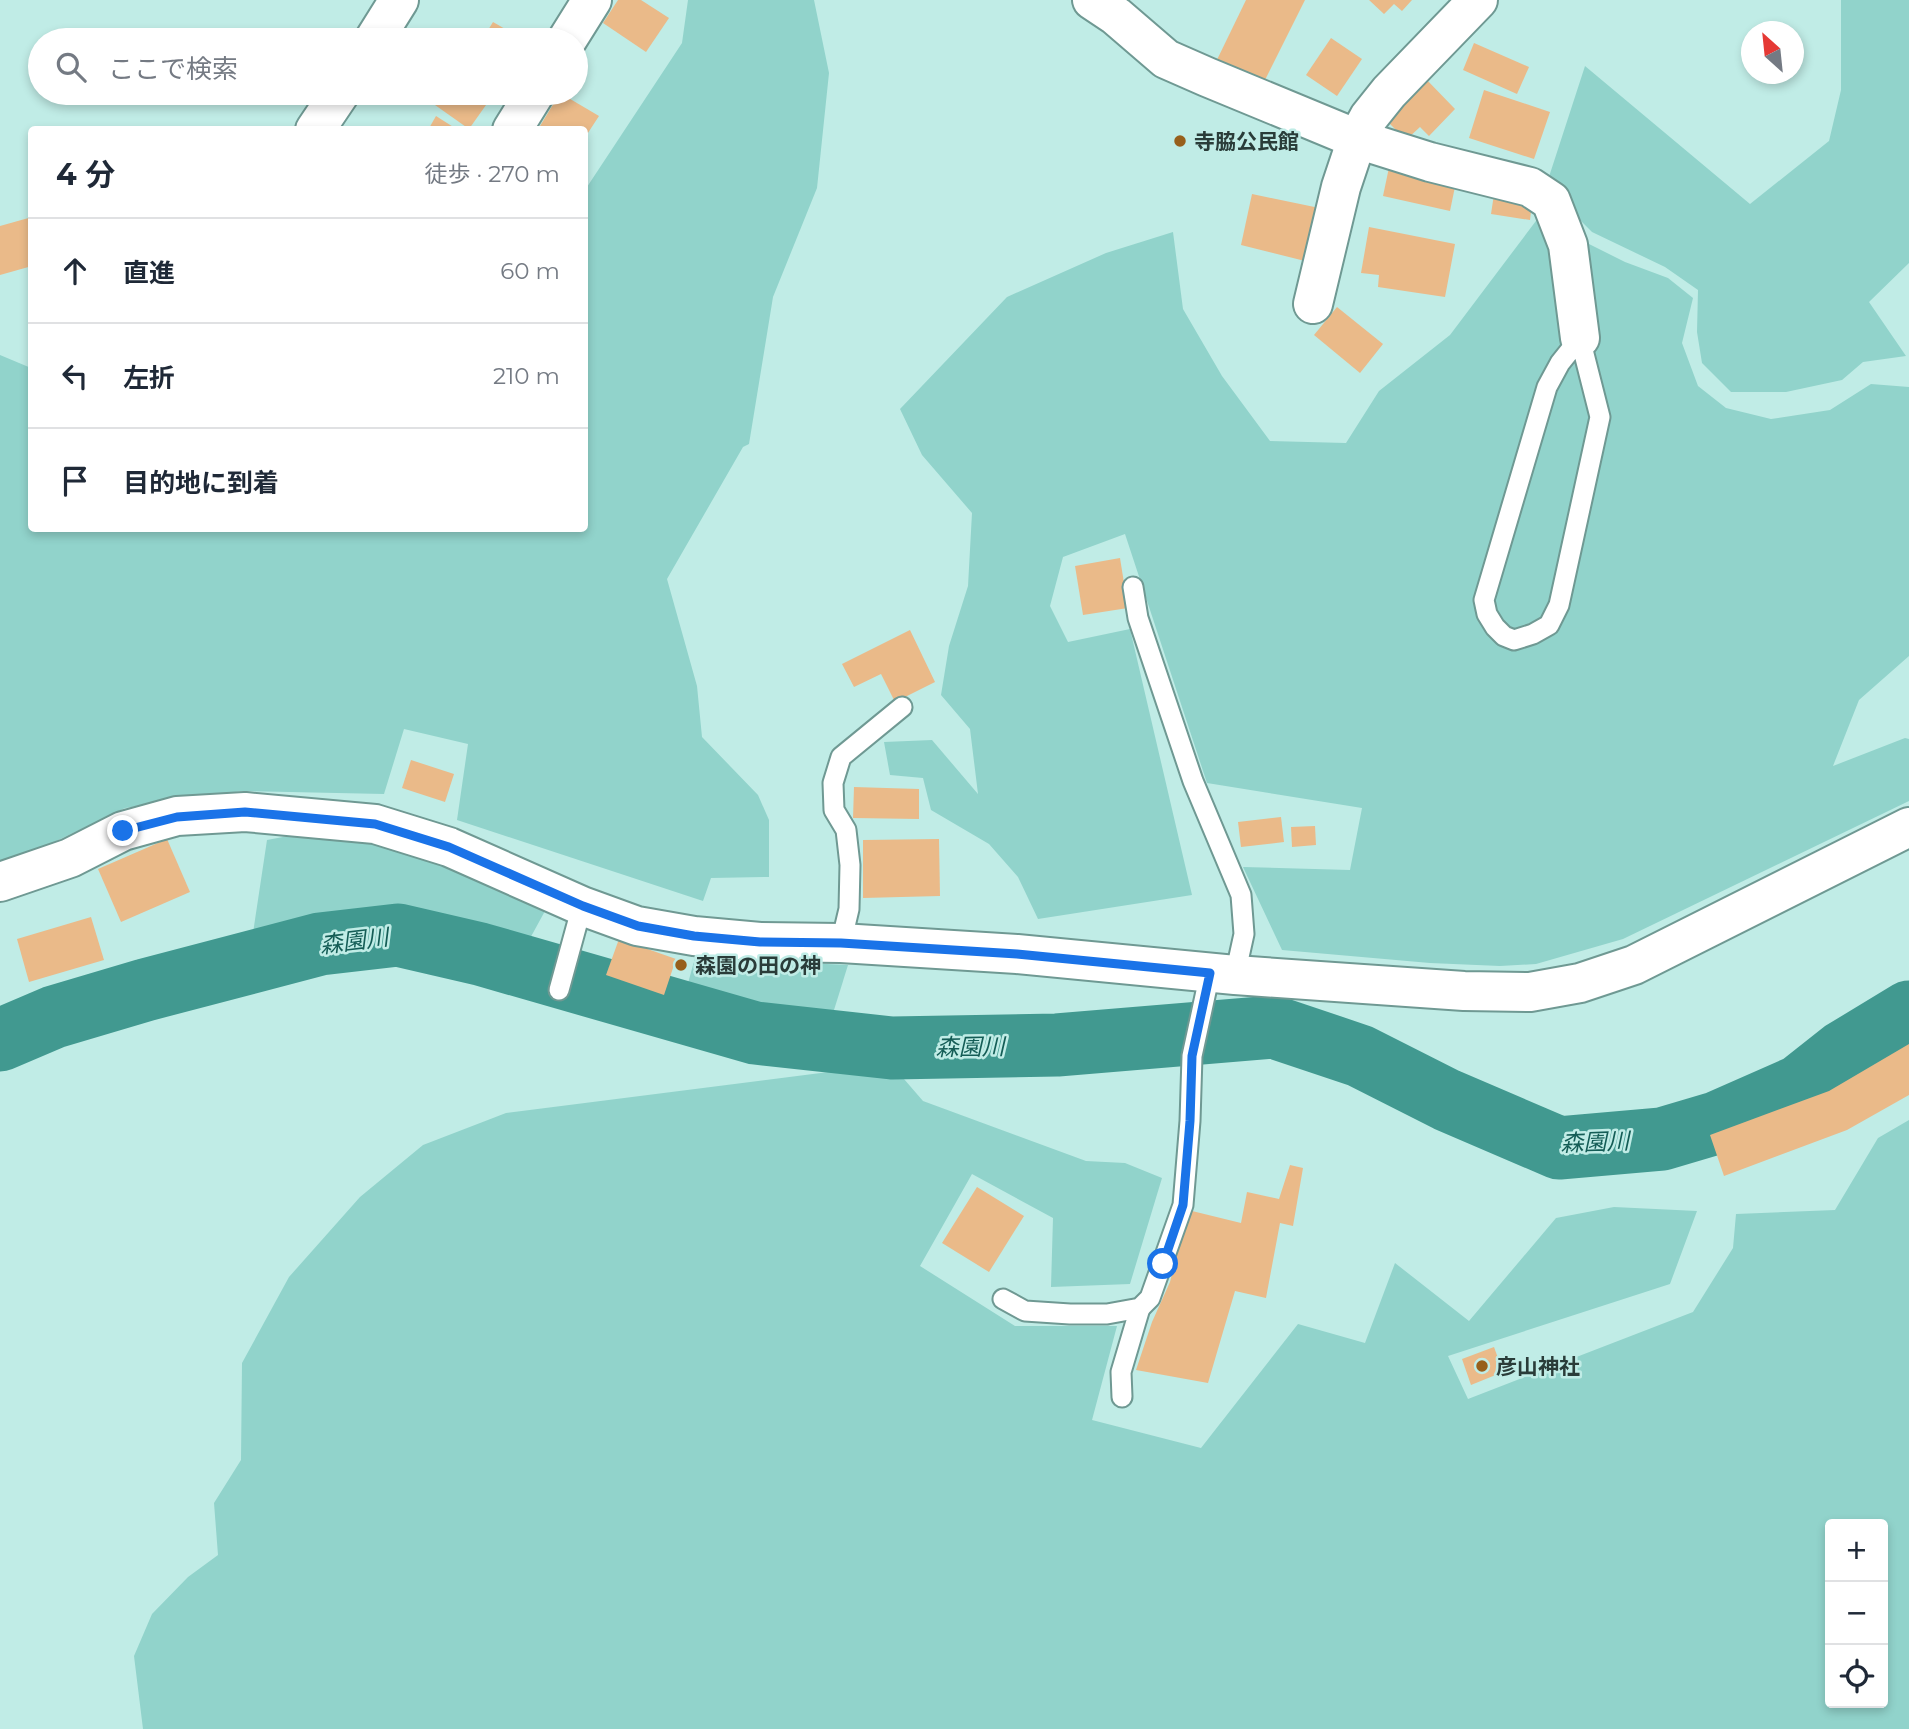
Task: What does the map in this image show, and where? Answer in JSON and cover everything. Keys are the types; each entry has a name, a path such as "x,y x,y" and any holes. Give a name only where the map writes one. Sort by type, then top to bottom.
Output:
{"street":[{"path":"382,28 399,0"},
{"path":"574,28 592,0"},
{"path":"1092,0 1116,16 1166,59 1357,139 1430,162 1530,187 1551,201 1568,245 1580,338"},
{"path":"1313,304 1341,187 1357,139 1369,117 1389,92 1478,0"},
{"path":"318,126 333,105"},
{"path":"514,126 527,105"},
{"path":"0,882 70,858 123,831 177,817 245,812 375,824 449,847 583,906 638,926 694,936 760,942 841,943 1017,954 1222,974 1530,992 1580,983 1634,965 1909,827"}],"lane":[{"path":"1580,338 1600,417 1594,454 1559,605 1549,625 1514,640 1504,636 1495,627 1487,614 1484,600 1547,387 1560,363 1580,338"},
{"path":"1122,1397 1121,1372 1140,1308 1150,1298 1183,1205 1192,1056 1198,1023 1244,934 1241,895 1193,781 1138,618 1133,587"},
{"path":"841,943 849,909 850,865 846,830 834,810 833,783 841,757 902,707"},
{"path":"559,990 583,906"},
{"path":"1003,1298 1025,1311 1048,1313 1107,1314 1140,1308"}],"shaded area":[{"path":"688,0 814,0 829,73 817,188 773,297 749,444 743,447 667,579 697,686 702,737 758,795 769,820 769,877 711,878 703,901 457,820 468,744 404,729 384,794 242,791 125,808 0,868 0,355 28,367 28,532 588,532 588,185 682,43"},
{"path":"1841,0 1909,0 1909,263 1869,302 1906,356 1863,362 1842,380 1786,392 1731,392 1702,363 1697,332 1698,290 1665,267 1592,232 1546,186 1585,66 1750,204 1829,141 1841,90"},
{"path":"1548,205 1579,239 1625,262 1668,278 1693,298 1682,343 1698,386 1726,408 1771,419 1830,410 1871,384 1909,387 1909,656 1859,700 1833,766 1905,738 1909,739 1909,801 1623,939 1536,964 1500,966 1430,963 1282,950 1243,867 1350,870 1362,808 1207,783 1125,534 1063,557 1050,606 1068,642 1130,629 1192,895 1038,919 1018,877 989,844 931,810 923,778 890,775 884,742 932,740 978,794 970,729 941,695 949,646 968,586 972,513 922,455 900,409 1007,297 1106,253 1173,232 1183,309 1222,376 1270,441 1346,443 1379,391 1450,335"},
{"path":"304,833 372,839 434,861 545,911 522,953 372,917 253,933 267,840"},
{"path":"695,958 848,965 830,1023 683,1001"},
{"path":"891,1064 923,1101 1086,1161 1125,1163 1162,1178 1130,1284 1051,1287 1053,1218 972,1174 920,1266 1015,1326 1117,1326 1092,1420 1201,1448 1298,1324 1365,1343 1395,1263 1469,1321 1556,1218 1614,1207 1697,1211 1670,1284 1448,1356 1468,1399 1693,1312 1733,1248 1736,1214 1835,1210 1878,1138 1909,1120 1909,1729 143,1729 134,1656 152,1614 188,1577 218,1555 214,1503 241,1460 242,1363 289,1277 360,1197 423,1145 506,1113"}],"building":[{"path":"618,0 641,0 669,18 646,52 603,23"},
{"path":"1246,0 1305,0 1260,90 1213,68"},
{"path":"1369,0 1412,0 1402,11 1394,4 1384,14"},
{"path":"493,22 503,28 489,28"},
{"path":"1331,38 1362,59 1337,96 1306,75"},
{"path":"1474,43 1529,67 1517,94 1463,70"},
{"path":"1424,77 1455,109 1429,136 1420,127 1406,140 1384,118"},
{"path":"1484,90 1550,112 1534,159 1469,138"},
{"path":"435,105 486,105 471,126 465,126"},
{"path":"553,105 580,105 599,116 588,133 588,126 540,126"},
{"path":"436,116 452,126 430,126"},
{"path":"1391,158 1458,172 1450,211 1383,196"},
{"path":"1496,181 1534,186 1530,220 1491,214"},
{"path":"1252,194 1329,210 1317,264 1241,245"},
{"path":"28,218 28,267 0,275 0,226"},
{"path":"1369,227 1455,244 1445,297 1378,287 1379,275 1361,273"},
{"path":"1337,307 1383,344 1360,373 1314,335"},
{"path":"1120,558 1128,608 1083,615 1075,566"},
{"path":"910,630 935,682 895,702 881,674 854,687 842,664"},
{"path":"411,760 454,774 445,802 402,788"},
{"path":"854,787 919,789 919,819 853,818"},
{"path":"1281,817 1284,842 1241,847 1238,822"},
{"path":"1315,826 1316,845 1292,847 1291,827"},
{"path":"167,839 190,892 121,922 98,869"},
{"path":"939,839 940,896 863,898 863,840"},
{"path":"91,917 104,960 29,982 17,939"},
{"path":"619,939 676,959 664,995 606,975"},
{"path":"1909,1044 1909,1095 1847,1130 1724,1176 1710,1135 1829,1091"},
{"path":"1290,1165 1303,1168 1293,1226 1280,1223 1266,1298 1235,1291 1208,1383 1136,1370 1152,1322 1170,1282 1188,1210 1241,1223 1247,1192 1279,1199"},
{"path":"977,1187 1024,1216 989,1272 942,1243"},
{"name":"彦山神社","path":"1494,1347 1503,1372 1471,1385 1462,1359"}],"waterway":[{"name":"森園川","path":"0,1040 54,1017 145,990 320,944 398,935 480,954 755,1033 892,1048 1057,1045 1274,1027 1360,1056 1447,1100 1559,1148 1662,1139 1716,1123 1800,1086 1843,1052 1909,1012"}],"place":[{"name":"寺脇公民館","path":"1180,141"},
{"name":"森園の田の神","path":"681,965"},
{"name":"彦山神社","path":"1482,1366"}],"route":[{"path":"123,831 177,817 245,812 375,824 449,847 583,906 638,926 694,936 760,942 841,943 1017,954 1210,973 1192,1056 1183,1205 1163,1264"}]}
